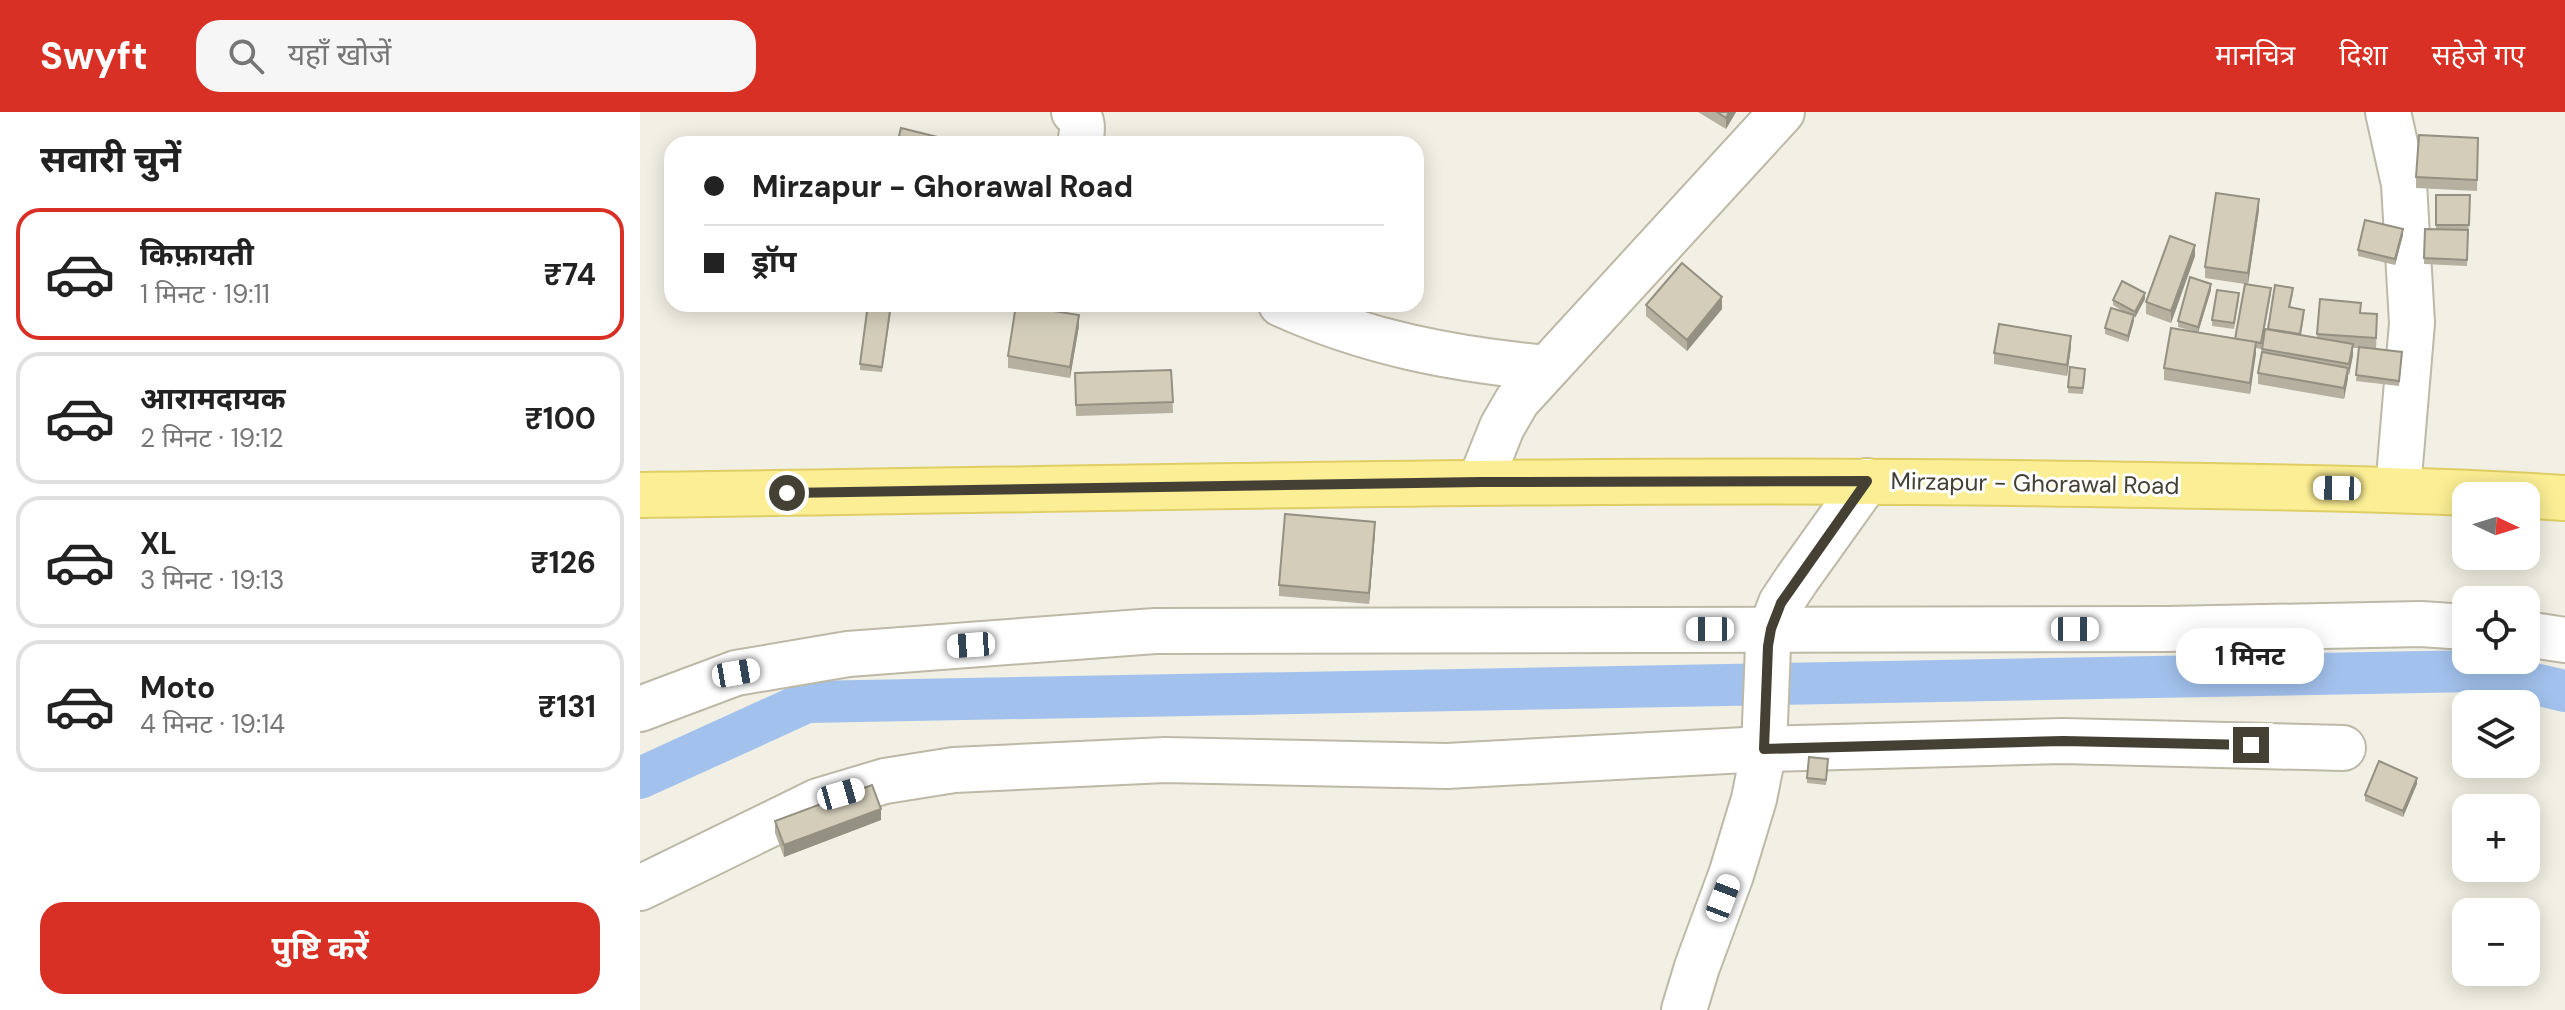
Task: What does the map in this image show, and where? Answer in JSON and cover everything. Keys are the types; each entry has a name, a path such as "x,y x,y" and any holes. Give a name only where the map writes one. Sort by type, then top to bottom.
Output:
{"main road":[{"name":"Mirzapur - Ghorawal Road","path":"640,495 1480,482 1867,481 2398,489 2565,498"}],"street":[{"path":"1074,112 1080,116 1082,136"},
{"path":"1480,482 1517,401 1782,112"},
{"path":"2388,112 2404,184 2412,323 2398,489"},
{"path":"1302,312 1369,338 1411,349 1546,368"},
{"path":"1684,1010 1754,799 1764,739 1770,638 1781,603 1867,481"},
{"path":"640,709 736,673 848,654 1155,631 1770,638 2421,624 2452,626"},
{"path":"2540,636 2565,640"},
{"path":"640,888 818,801 885,781 954,770 1165,760 1447,766 1764,739 2063,741 2343,748"}],"building":[{"path":"901,128 934,136 899,136"},
{"path":"2419,135 2478,138 2477,180 2416,177"},
{"path":"2216,193 2259,199 2248,273 2205,267"},
{"path":"2436,195 2470,195 2469,225 2436,225"},
{"path":"2365,220 2403,229 2395,259 2358,250"},
{"path":"2425,229 2468,230 2467,260 2424,258"},
{"path":"2170,236 2195,245 2171,311 2146,302"},
{"path":"1682,263 1722,297 1687,340 1646,305"},
{"path":"2190,277 2211,284 2198,327 2178,321"},
{"path":"2122,281 2145,293 2135,312 2113,300"},
{"path":"2245,284 2271,288 2261,343 2235,339"},
{"path":"2275,285 2293,288 2289,307 2304,310 2300,334 2268,329"},
{"path":"2217,290 2239,293 2234,323 2212,320"},
{"path":"2320,299 2361,303 2360,313 2377,314 2376,338 2317,334"},
{"path":"2111,308 2134,315 2128,336 2105,328"},
{"path":"867,312 890,312 882,367 860,364"},
{"path":"1015,312 1079,315 1070,367 1008,356"},
{"path":"1999,324 2071,336 2067,365 1994,353"},
{"path":"2171,328 2256,342 2250,383 2164,368"},
{"path":"2265,329 2353,344 2349,364 2262,349"},
{"path":"2359,347 2402,352 2399,381 2356,375"},
{"path":"2262,352 2348,368 2344,388 2258,373"},
{"path":"2070,367 2085,369 2083,388 2068,387"},
{"path":"1171,370 1173,402 1076,405 1075,373"},
{"path":"1285,514 1375,522 1369,593 1279,585"},
{"path":"1809,757 1828,759 1826,780 1807,778"},
{"path":"2379,761 2417,778 2403,811 2365,795"},
{"path":"872,785 881,809 784,845 775,821"}],"waterway":[{"path":"640,778 807,702 2478,671 2565,691"}],"route":[{"path":"787,493 1480,482 1867,481 1781,603 1771,629 1764,749 2063,741 2251,745"}]}
